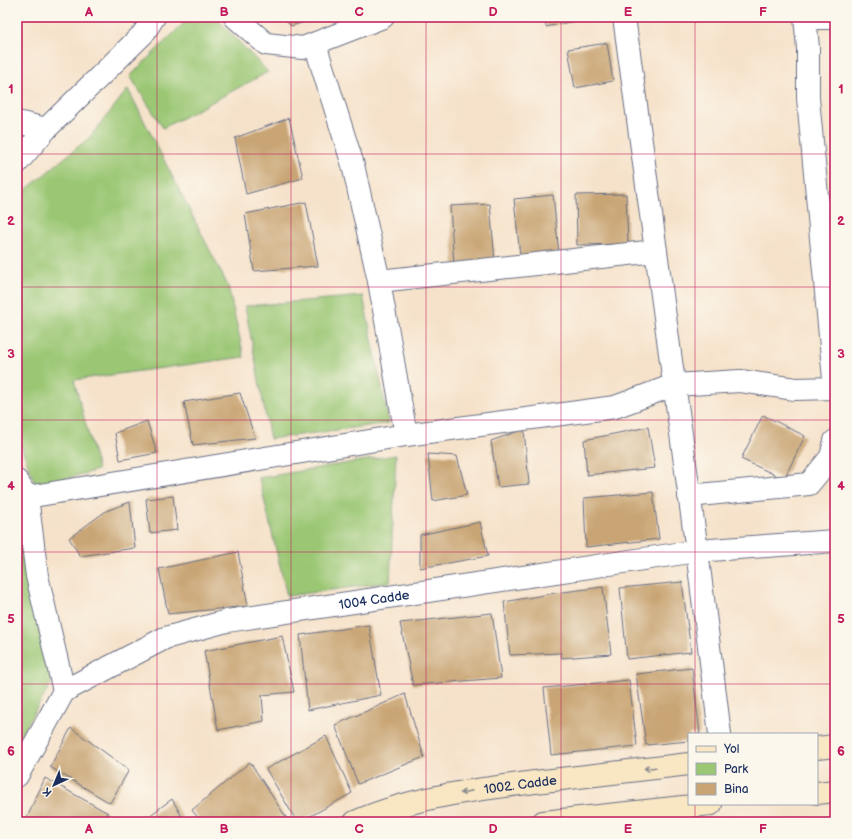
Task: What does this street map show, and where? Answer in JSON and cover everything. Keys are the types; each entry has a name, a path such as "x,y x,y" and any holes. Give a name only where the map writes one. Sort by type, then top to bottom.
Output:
{"main road":[{"path":"818,748 835,746"},
{"name":"1002. Cadde","path":"355,822 394,808 478,790 688,764"},
{"path":"818,793 835,791"},
{"path":"543,822 702,805"}],"street":[{"path":"17,164 46,129 143,34 154,17"},
{"path":"235,17 266,44 303,48 383,17"},
{"path":"624,17 697,551 720,733"},
{"path":"17,776 64,691 37,576 22,489 615,407 674,385 740,381 795,389 835,389 808,98 808,48 805,17 835,18"},
{"path":"315,44 353,165 379,281 406,435"},
{"path":"17,122 46,129"},
{"path":"379,281 656,251"},
{"path":"689,496 809,484 831,457 835,441"},
{"name":"1004 Cadde","path":"64,691 165,638 227,621 697,551 835,541"}],"green space":[{"path":"190,17 215,17 268,72 163,128 130,76"},
{"path":"128,89 228,286 244,357 74,380 98,470 36,486 17,435 17,197 90,137"},
{"path":"363,296 389,423 270,439 245,306"},
{"path":"396,455 390,582 287,596 259,478"},
{"path":"17,513 52,682 17,742"}],"building":[{"path":"282,17 321,17 291,26"},
{"path":"544,17 582,17 583,19 546,27"},
{"path":"607,43 613,81 575,88 568,49"},
{"path":"289,118 303,178 246,194 235,138"},
{"path":"626,194 628,244 577,245 576,195"},
{"path":"553,195 559,253 520,256 514,199"},
{"path":"306,202 318,266 254,271 245,214"},
{"path":"490,204 495,262 454,265 450,206"},
{"path":"240,393 255,438 193,445 184,402"},
{"path":"763,415 805,436 784,479 741,459"},
{"path":"147,421 157,453 120,460 115,433"},
{"path":"648,427 655,468 587,475 584,440"},
{"path":"524,429 529,484 498,487 491,441"},
{"path":"428,454 457,456 467,495 433,501"},
{"path":"653,492 659,539 586,547 584,498"},
{"path":"173,496 177,530 150,533 146,499"},
{"path":"130,502 135,548 80,556 69,538 106,511"},
{"path":"480,522 488,556 420,568 420,535"},
{"path":"238,552 248,606 168,614 159,569"},
{"path":"682,582 691,652 627,659 620,588"},
{"path":"603,587 611,654 562,658 561,653 510,655 504,602 555,593"},
{"path":"492,613 501,678 413,685 400,623"},
{"path":"369,625 381,695 308,710 300,635"},
{"path":"282,636 294,692 262,695 264,721 218,730 204,651"},
{"path":"692,668 700,733 688,733 688,741 646,745 636,674"},
{"path":"629,680 637,746 551,755 544,688"},
{"path":"405,694 424,757 358,784 335,725"},
{"path":"71,728 129,770 110,803 50,767"},
{"path":"326,736 352,793 300,822 297,822 266,769"},
{"path":"250,762 289,822 201,822 192,810"},
{"path":"45,778 108,813 102,822 25,822"},
{"path":"172,799 185,822 141,822"}]}
